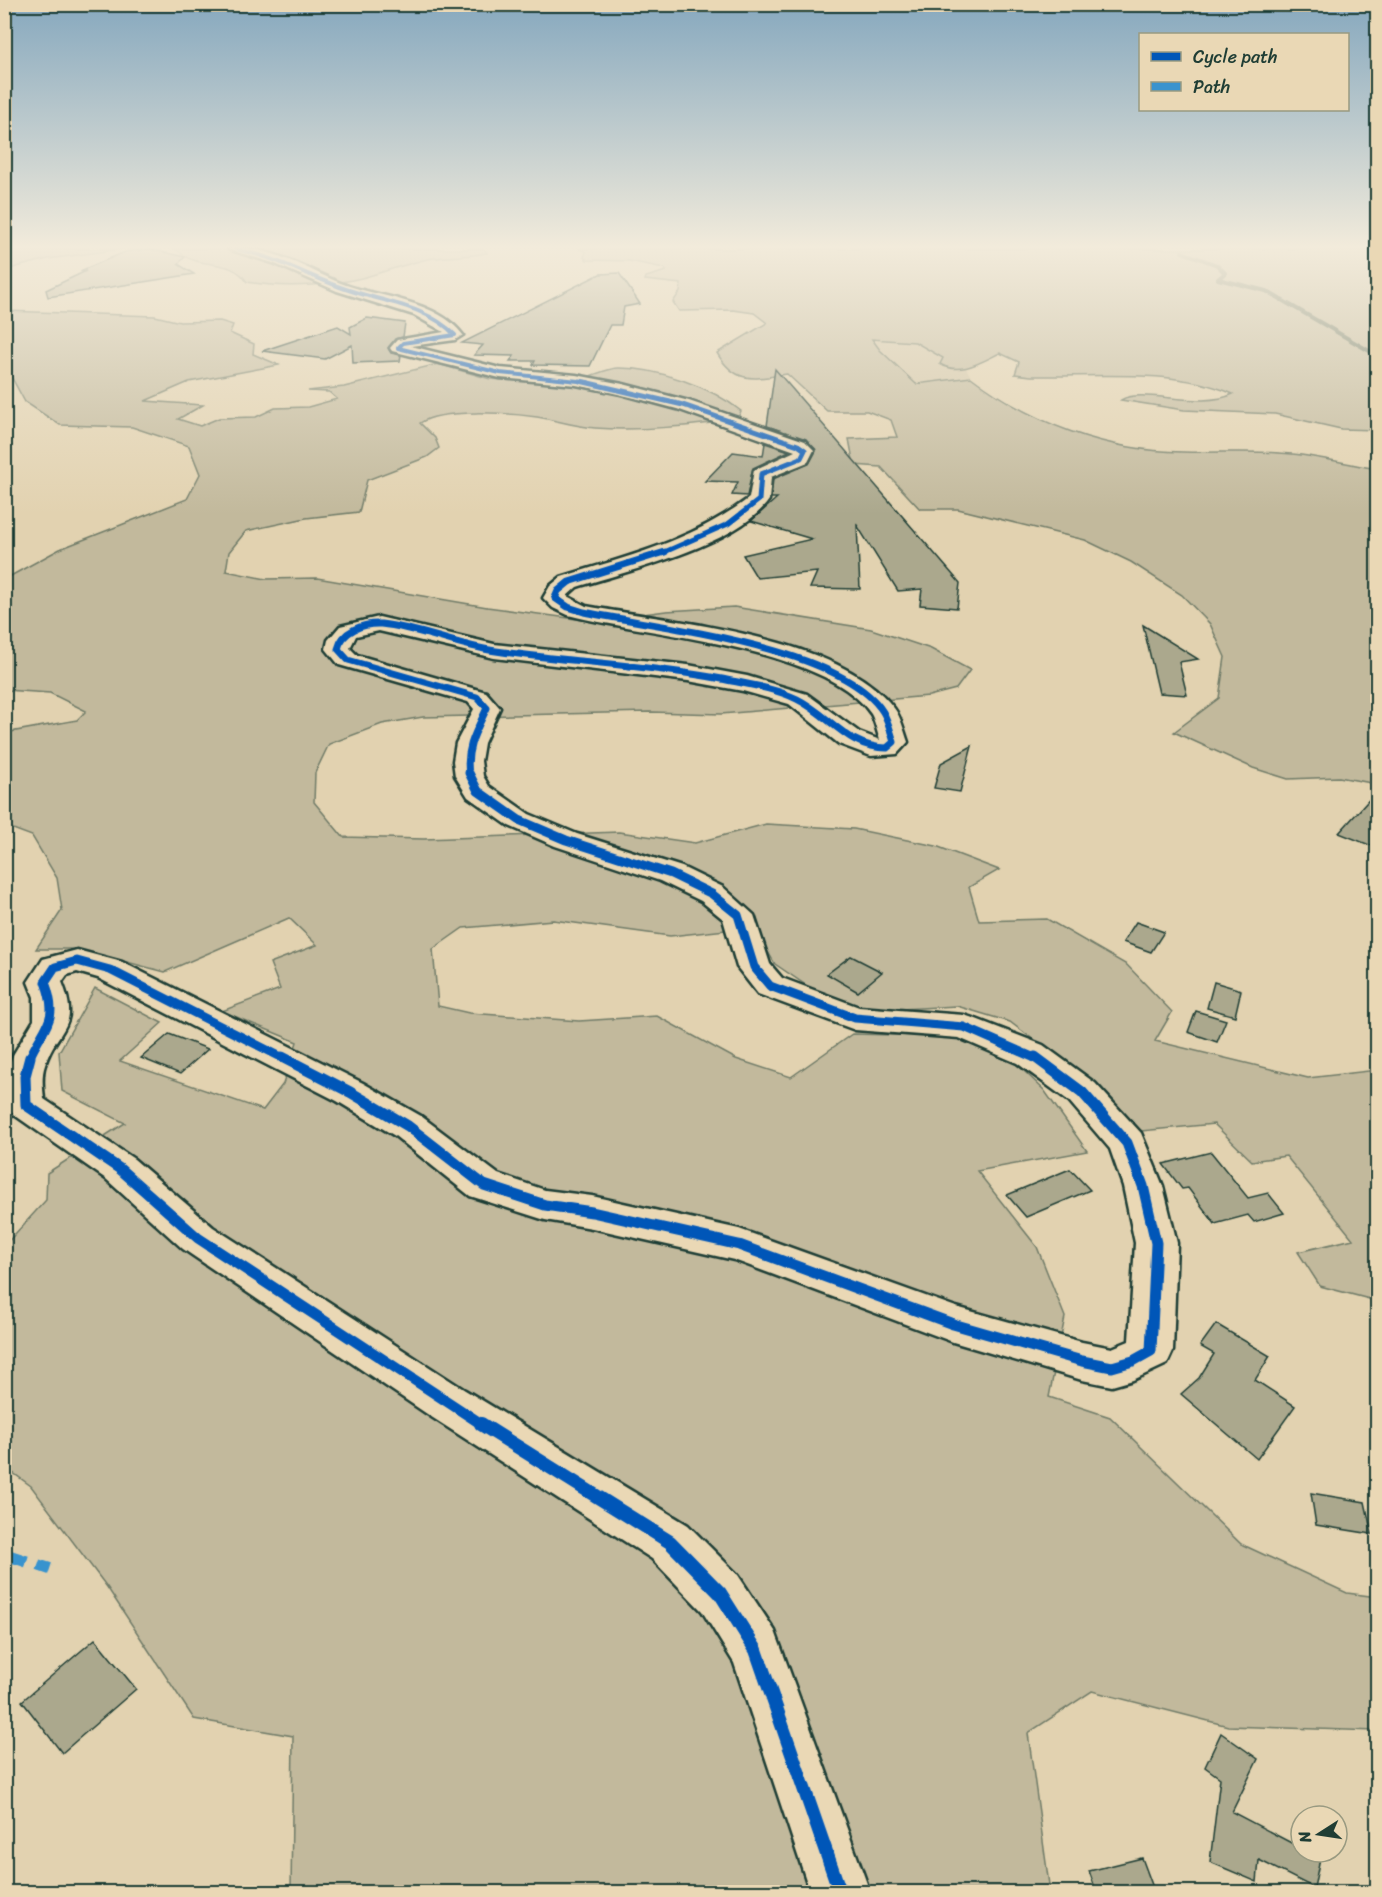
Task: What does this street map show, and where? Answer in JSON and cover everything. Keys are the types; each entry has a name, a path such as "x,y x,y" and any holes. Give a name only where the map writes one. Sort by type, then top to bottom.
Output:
{"street":[{"path":"440,338 403,344 398,348 501,373 576,380 623,389 682,405 798,445 805,450 801,458 761,474 759,500 728,524 678,548 569,582 558,591 555,598 561,605 588,612 758,645 816,666 854,686 877,702 893,730 894,742 887,748 871,748 849,738 798,699 747,684 688,674 494,651 380,624 348,631 340,640 338,649 348,660 477,697 487,708 470,743 467,761 469,776 478,791 519,820 566,840 671,874 712,894 738,915 754,967 770,986 855,1018 964,1027 1030,1054 1082,1092 1127,1143 1156,1243 1150,1351 1133,1361 1112,1367 1082,1362 953,1324 739,1245 591,1212 544,1205 484,1185 408,1126 350,1092 110,970 77,961 55,967 45,982 54,1001 49,1030 26,1066 26,1104 120,1169 198,1238 449,1404 670,1542 720,1593 756,1650 840,1893"}],"shaded area":[{"path":"5,338 240,338 254,344 253,354 279,365 189,382 145,401 203,405 178,419 200,426 219,418 256,417 275,408 308,407 337,399 329,392 308,391 344,387 438,364 490,379 581,386 587,377 611,369 650,371 683,380 715,394 741,411 737,420 631,429 588,427 537,417 494,413 459,413 430,418 420,423 435,438 439,448 427,457 367,480 359,512 306,518 246,531 229,552 226,571 266,579 317,578 487,607 591,621 666,611 734,607 871,629 931,649 970,670 956,689 929,696 721,714 650,712 423,717 382,724 329,744 315,773 314,802 343,837 424,839 619,832 695,843 766,824 854,829 936,846 999,870 969,887 979,921 1047,919 1127,965 1172,1012 1155,1041 1308,1078 1377,1070 1377,1301 1320,1286 1298,1252 1353,1239 1286,1156 1252,1161 1214,1124 1141,1131 1063,1062 1010,1022 957,1006 863,1011 819,994 775,964 754,927 670,936 553,920 463,928 433,949 438,1006 469,1013 579,1021 657,1016 736,1059 791,1077 852,1034 935,1036 968,1040 1004,1052 1044,1090 1087,1151 977,1171 1037,1247 1065,1317 1049,1397 1110,1417 1241,1544 1347,1593 1377,1597 1377,1731 1228,1726 1092,1691 1028,1733 1050,1892 291,1892 293,1736 194,1719 107,1587 31,1486 5,1467 4,1246 46,1200 47,1173 125,1123 62,1091 59,1052 95,988 162,1023 120,1061 263,1110 283,1084 297,1042 222,1011 280,989 270,963 317,945 289,918 165,972 77,949 36,949 62,910 57,878 32,836 5,826 5,733 77,720 86,711 50,693 5,690 5,579 60,549 187,499 200,474 189,446 132,427 60,425 25,402 5,365"},
{"path":"743,338 1377,338 1377,374 1374,374 1369,387 1377,396 1377,430 1341,429 1275,414 1184,410 1121,400 1142,396 1205,400 1233,394 1185,380 1160,377 1015,374 1019,362 1000,353 978,364 955,369 940,364 943,358 915,342 872,339 880,350 916,384 971,377 995,394 1045,421 1099,440 1155,450 1292,454 1377,469 1377,784 1339,777 1288,779 1253,768 1174,732 1219,698 1225,657 1210,624 1182,595 1131,562 1085,540 958,509 920,509 881,467 854,465 849,439 897,437 891,420 867,411 827,411 787,374 755,378 739,375 724,363 717,353"},
{"path":"872,339 915,342 944,358 941,365 948,369 966,368 971,377 916,384 880,350"}],"building":[{"path":"303,338 401,338 395,339 388,348 391,353 401,355 400,361 353,363 352,345 325,359 262,351"},
{"path":"473,338 604,338 590,366 533,365 535,361 510,361 514,356 474,355 483,345 462,343"},
{"path":"775,369 960,583 957,608 920,605 922,589 898,591 857,525 860,589 810,588 817,572 757,578 743,555 812,539 751,521 777,498 771,498 773,479 809,464 816,451 806,439 767,426"},
{"path":"765,443 789,451 753,468 747,496 732,495 738,482 705,481 733,452 763,456"},
{"path":"1143,625 1198,659 1179,662 1187,695 1159,693"},
{"path":"972,746 960,792 934,788 941,763"},
{"path":"1377,791 1377,848 1339,833"},
{"path":"1136,922 1164,932 1151,952 1123,942"},
{"path":"851,956 882,972 858,992 827,974"},
{"path":"1214,982 1241,990 1235,1016 1207,1008"},
{"path":"1196,1011 1226,1020 1217,1042 1188,1032"},
{"path":"169,1034 208,1049 180,1074 141,1058"},
{"path":"1211,1152 1248,1198 1268,1193 1284,1213 1254,1222 1248,1215 1215,1224 1188,1188 1182,1189 1163,1164"},
{"path":"1070,1169 1090,1190 1026,1217 1007,1195"},
{"path":"1216,1324 1270,1356 1255,1380 1295,1406 1257,1459 1181,1394 1199,1378 1214,1354 1200,1346"},
{"path":"1311,1493 1365,1502 1372,1534 1316,1525"},
{"path":"95,1639 136,1689 62,1753 22,1701"},
{"path":"1221,1733 1258,1759 1232,1812 1289,1842 1289,1864 1319,1864 1314,1888 1259,1860 1257,1882 1210,1862 1220,1778 1205,1767"},
{"path":"1142,1858 1155,1893 1097,1893 1089,1871"}],"waterway":[{"path":"1346,338 1378,356"}],"marked path":[{"path":"4,1554 50,1569"}],"cycle path":[{"path":"439,338 403,343 398,348 500,373 576,380 623,389 683,405 798,445 805,450 801,458 761,474 759,500 728,524 678,548 569,582 558,591 555,598 568,607 584,612 734,640 822,667 858,687 883,712 894,742 887,748 871,748 849,738 798,699 747,684 688,673 494,651 379,624 348,631 340,640 338,649 348,660 477,697 487,708 470,743 467,761 469,776 478,791 519,820 566,840 671,874 712,894 738,915 754,967 770,986 855,1018 964,1027 1030,1054 1082,1092 1127,1143 1143,1186 1156,1243 1151,1351 1133,1361 1112,1367 1082,1361 953,1324 739,1245 592,1212 545,1205 484,1185 408,1126 350,1092 110,970 77,961 55,967 45,982 51,997 52,1020 26,1067 24,1081 26,1105 120,1169 198,1238 449,1404 670,1542 720,1593 756,1650 840,1892"}]}
